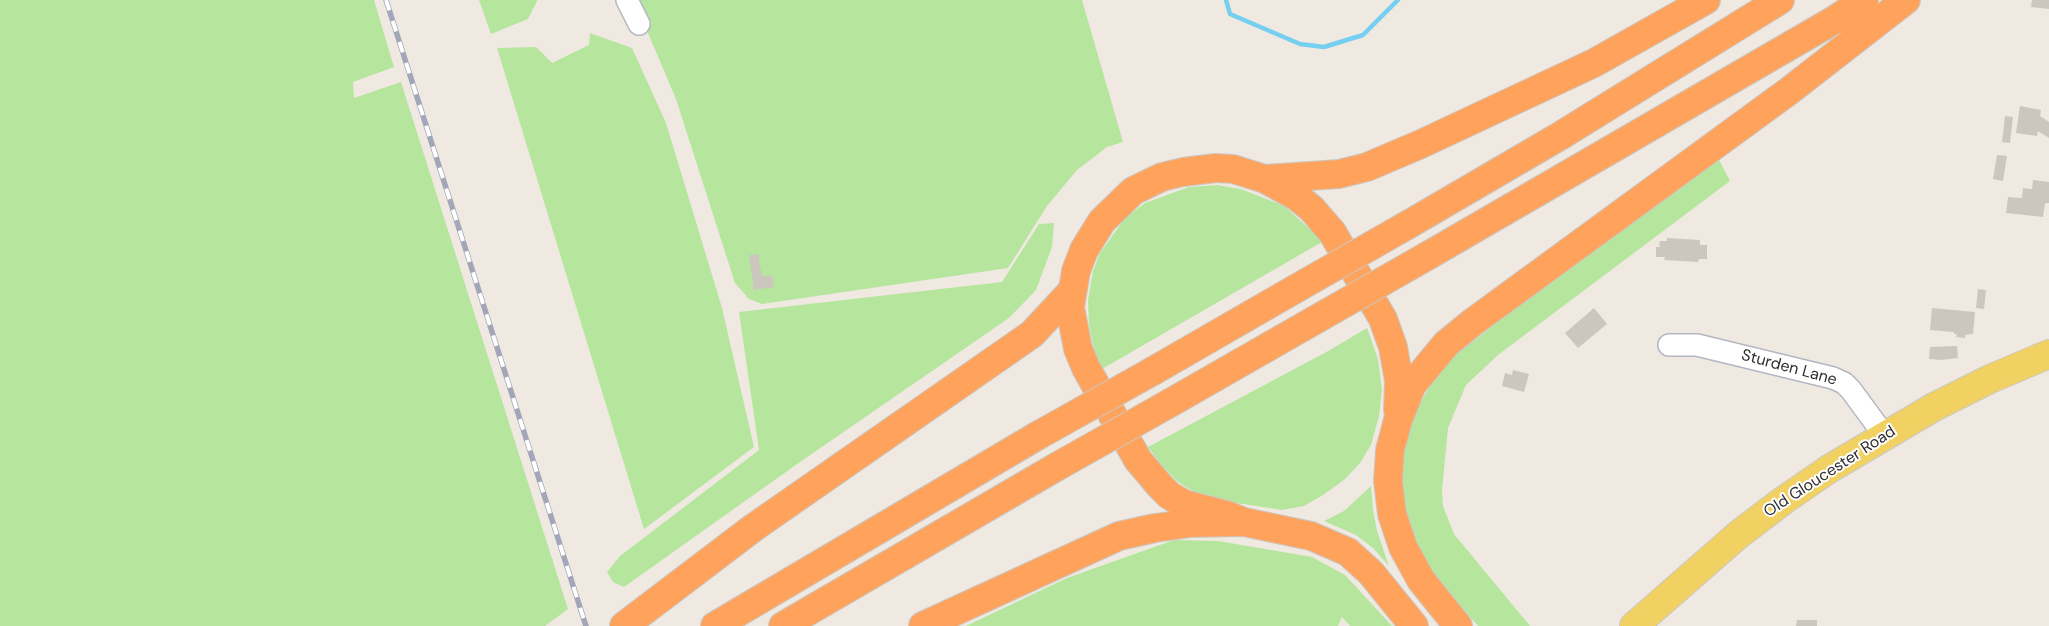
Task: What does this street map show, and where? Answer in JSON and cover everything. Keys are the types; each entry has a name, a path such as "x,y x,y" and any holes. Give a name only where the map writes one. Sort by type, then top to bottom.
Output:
{"highway":[{"path":"1265,179 1339,174 1367,167 1421,144 1594,63 1706,0"},
{"path":"715,626 1037,436 1560,136 1780,0"},
{"path":"782,626 1058,466 1429,255 1836,19 1864,0"},
{"path":"1458,626 1421,580 1403,547 1392,514 1388,481 1390,450 1398,420 1412,385 1446,344 1472,322 1789,90 1906,0"},
{"path":"1398,420 1399,381 1393,347 1383,319 1332,232 1296,196 1265,179 1233,169 1200,169 1162,177 1133,191 1102,221 1092,235 1076,270 1072,291 1071,312 1078,349 1086,368 1138,460 1160,486 1176,499 1195,508 1227,515 1244,522 1311,536 1348,552 1372,573 1414,626"},
{"path":"624,626 768,518 1032,334 1072,291"},
{"path":"923,626 1119,536 1191,523 1244,522"}],"main road":[{"name":"Old Gloucester Road","path":"1634,626 1738,535 1829,469 1934,407 1990,379 2049,354"}],"street":[{"path":"627,0 639,24"},
{"name":"Sturden Lane","path":"1669,345 1697,345 1833,378 1844,383 1884,435"}],"green space":[{"path":"0,0 374,0 394,67 353,82 354,98 401,82 568,609 545,626 0,626"},
{"path":"479,0 537,1 528,19 491,34"},
{"path":"634,0 1082,0 1123,142 1107,147 1077,170 1047,206 1008,268 762,304 749,299 735,283 676,99"},
{"path":"590,33 632,48 666,123 722,308 754,447 644,529 497,48 536,47 552,63 589,45"},
{"path":"1719,160 1730,181 1498,355 1466,385 1448,428 1442,490 1443,506 1454,534 1530,626 1478,626 1437,579 1409,532 1403,502 1401,458 1413,415 1433,381 1453,357 1560,273"},
{"path":"1217,185 1241,189 1284,206 1322,242 1102,369 1094,350 1089,325 1088,300 1093,271 1100,253 1125,218 1145,203 1189,187"},
{"path":"1054,223 1052,247 1036,290 1009,318 800,462 624,587 613,582 607,572 620,556 759,450 739,312 1002,282 1039,224"},
{"path":"1367,328 1378,359 1382,389 1379,416 1371,445 1360,463 1344,480 1304,506 1282,510 1211,499 1195,493 1177,481 1163,467 1148,447 1330,350"},
{"path":"1371,486 1377,531 1389,566 1373,548 1356,535 1324,521 1344,511"},
{"path":"1174,540 1218,541 1312,557 1345,575 1392,626 1350,626 1342,617 1338,626 966,626 1067,578"}],"building":[{"path":"2032,0 2049,0 2049,9 2031,7"},
{"path":"2020,106 2041,110 2040,116 2049,122 2049,138 2038,131 2037,136 2016,133"},
{"path":"2005,116 2013,117 2010,143 2002,142"},
{"path":"1997,155 2007,156 2003,181 1993,179"},
{"path":"2033,180 2049,182 2049,203 2045,203 2043,217 2006,213 2008,197 2022,198 2023,188 2032,189"},
{"path":"1667,238 1700,240 1700,245 1707,245 1707,259 1699,259 1698,262 1664,260 1665,257 1656,257 1656,247 1661,247 1659,245 1660,241 1667,241"},
{"path":"758,254 762,276 772,275 774,287 754,290 749,255"},
{"path":"1978,289 1986,290 1984,309 1976,308"},
{"path":"1594,308 1607,324 1578,348 1565,333"},
{"path":"1932,308 1975,312 1973,334 1965,335 1965,338 1956,337 1957,334 1954,334 1954,332 1930,330"},
{"path":"1957,346 1958,358 1929,359 1930,347"},
{"path":"1513,370 1529,374 1524,392 1502,386 1505,373 1512,375"},
{"path":"1797,620 1817,620 1817,626 1796,626"}],"waterway":[{"path":"1226,0 1230,14 1300,44 1324,47 1363,35 1398,0"}],"railway":[{"path":"386,0 586,626"}]}
